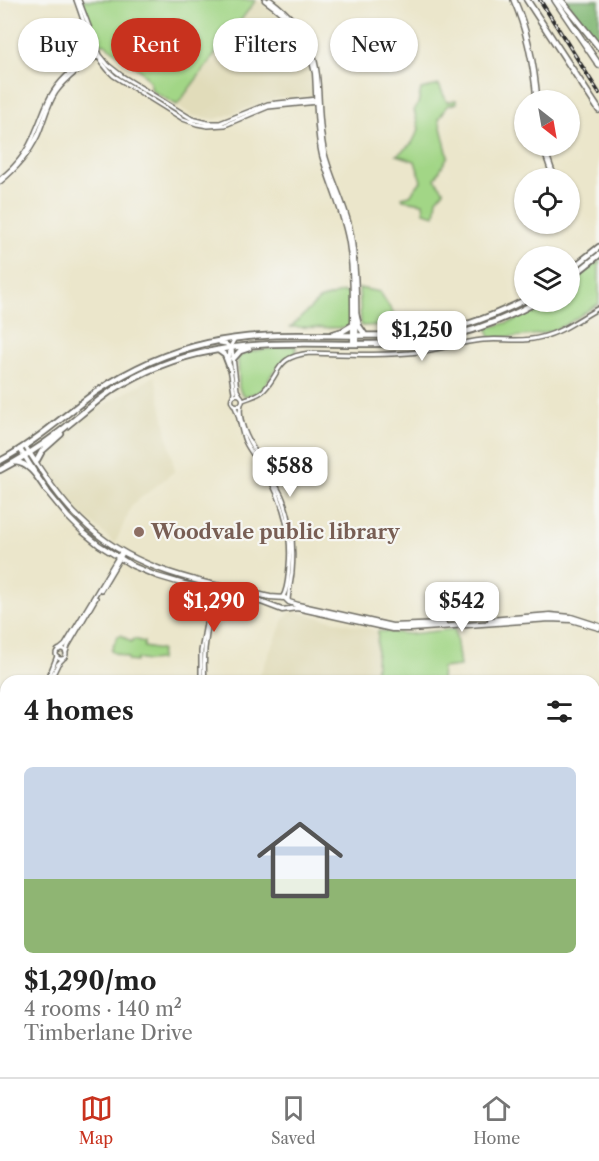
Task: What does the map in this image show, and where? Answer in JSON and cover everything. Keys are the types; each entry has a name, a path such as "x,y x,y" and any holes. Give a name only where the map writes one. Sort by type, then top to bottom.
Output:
{"highway":[{"path":"514,0 522,17 531,51 536,90"},
{"path":"527,0 599,110"},
{"path":"555,0 599,65"},
{"path":"561,0 599,47"}],"main road":[{"path":"265,0 284,14 301,36 312,62 324,152 348,223 352,242 356,314 355,344"},
{"path":"270,0 293,20 309,44 318,73 322,154 349,243 355,335"},
{"path":"580,262 599,247"},
{"path":"580,270 599,255"},
{"path":"0,461 23,448 106,386 157,358 176,351 209,342 266,335 429,333 496,314 514,305"},
{"path":"0,471 27,455 122,385 174,361 230,347 410,342 456,335 497,322 517,312"},
{"path":"356,314 359,326 365,335"},
{"path":"327,335 353,326"},
{"path":"233,359 240,351 263,345"},
{"path":"218,350 225,355 230,368"},
{"path":"106,386 122,385"},
{"path":"36,462 42,451 62,433 65,427"},
{"path":"23,448 47,491"},
{"path":"27,455 36,462 74,513 102,539 122,552 160,570 392,626 550,615 571,617 599,627"},
{"path":"15,462 28,466 68,517 99,545 119,558 157,576 261,602 282,610 297,608 392,629 550,619 571,620 599,627"},
{"path":"278,608 277,602 281,598"},
{"path":"286,610 289,601"}],"street":[{"path":"78,0 85,18"},
{"path":"99,57 114,76 174,113 197,124 220,126 268,107 318,100"},
{"path":"0,180 21,163 38,135 47,109 59,89 76,72"},
{"path":"241,399 257,395 265,389 282,363 298,355 398,353 431,350 480,340 530,340 559,331 599,308"},
{"path":"236,338 230,347 230,368 234,392 231,402 236,409 245,441 280,500 290,543 289,575 285,594 281,598"},
{"path":"209,342 222,343 232,349 237,390 241,399 240,409 248,439 262,464 270,473 283,499 292,536 293,559 289,601"},
{"path":"233,396 236,394 241,399"},
{"path":"234,405 238,406 241,399"},
{"path":"52,675 65,657 68,646 122,552"},
{"path":"50,675 57,652 69,638 119,558"},
{"path":"203,675 207,627 217,585"},
{"path":"59,650 66,652"},
{"path":"57,656 63,659"}],"shaded area":[{"path":"258,0 279,18 242,18"},
{"path":"213,57 213,72 311,73 314,95 278,98 216,119 193,116 177,105"},
{"path":"155,376 175,471 132,505 115,544 80,512 44,463 49,449 91,412"},
{"path":"293,611 378,631 375,675 260,675 285,617"}],"green space":[{"path":"81,0 256,0 242,18 213,18 213,57 177,105 152,91 150,82 142,72 201,72 201,18 111,18 111,49 99,43 99,18 88,18"},
{"path":"566,0 599,0 599,48 596,42"},
{"path":"439,85 447,102 456,100 457,103 447,106 439,119 448,156 435,179 444,191 437,199 435,215 424,212 423,203 403,200 402,197 410,195 421,181 415,161 397,155 412,143 419,129 414,110 418,104 421,89"},
{"path":"599,261 599,304 567,324 549,332 530,336 490,338 487,328 513,321 528,312 580,312 580,276"},
{"path":"359,288 380,292 401,325 361,326"},
{"path":"343,292 349,294 350,328 291,327 319,300"},
{"path":"296,346 296,354 273,372 263,390 245,396 241,393 238,357 247,352"},
{"path":"455,629 460,666 442,668 441,675 375,675 378,631 410,634"},
{"path":"121,635 131,642 134,639 144,642 144,647 161,650 160,660 128,661 128,658 112,652 118,636"}],"railway":[{"path":"540,0 599,93"}],"place":[{"name":"Woodvale public library","path":"139,532"}]}
